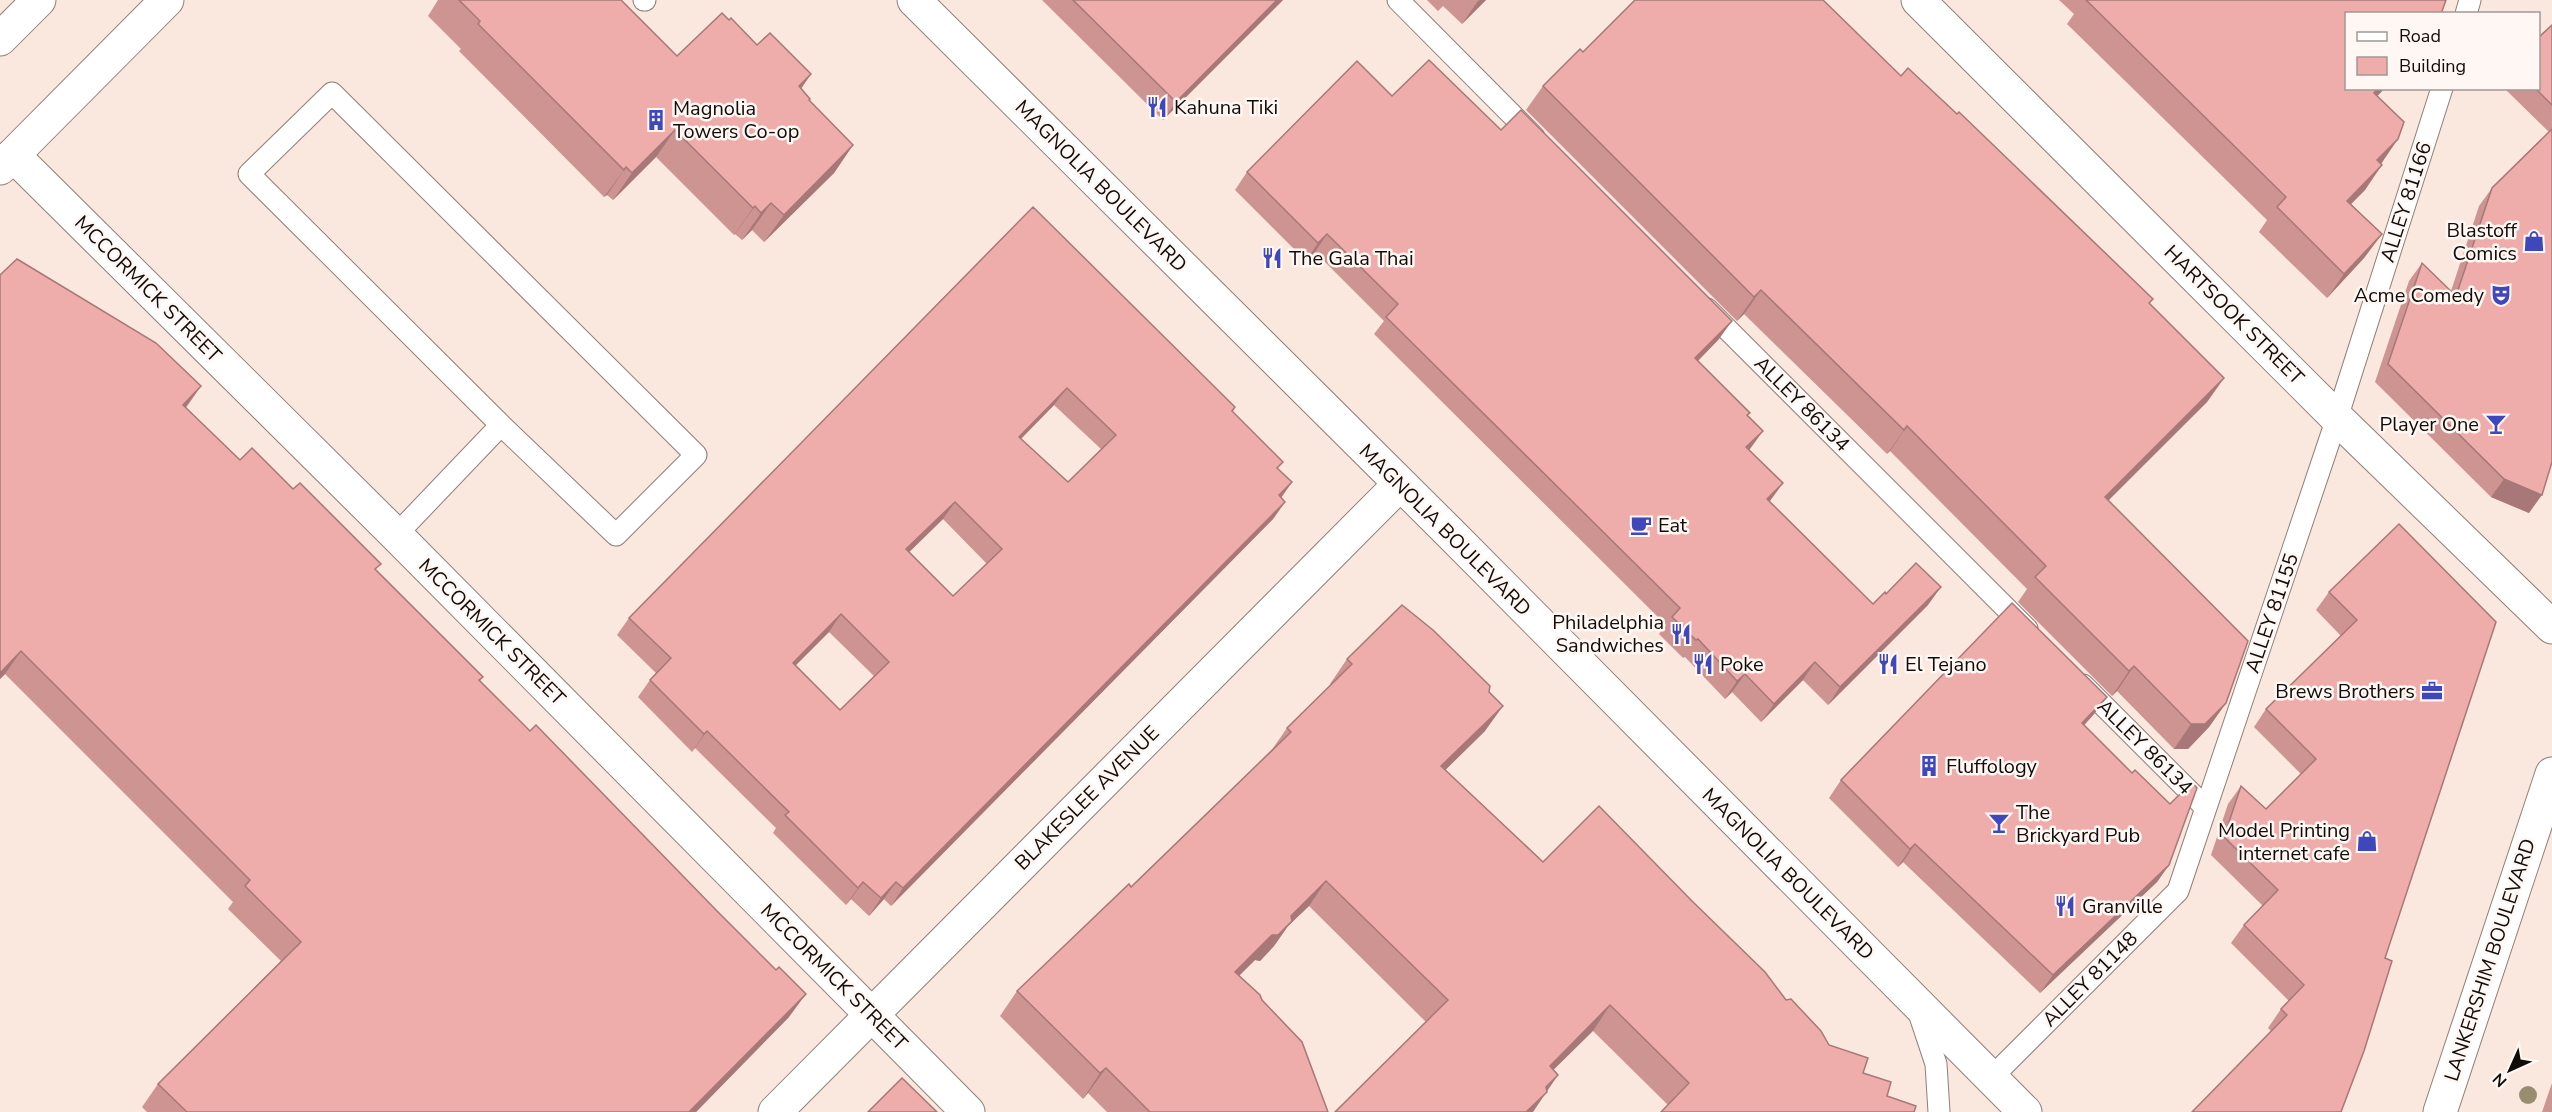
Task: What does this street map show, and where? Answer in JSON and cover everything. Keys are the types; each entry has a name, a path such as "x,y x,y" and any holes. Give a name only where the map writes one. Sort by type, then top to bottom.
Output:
{"street":[{"path":"0,39 39,0"},
{"path":"6,161 167,0"},
{"name":"MAGNOLIA BOULEVARD","path":"914,0 2025,1112"},
{"name":"HARTSOOK STREET","path":"1918,0 2337,418 2552,627"},
{"name":"MCCORMICK STREET","path":"6,161 396,535 968,1112"},
{"name":"BLAKESLEE AVENUE","path":"775,1112 1400,484"},
{"name":"LANKERSHIM BOULEVARD","path":"2440,1112 2552,774"}],"lane":[{"path":"1398,0 1549,151"},
{"name":"ALLEY 81166","path":"2337,418 2441,90"},
{"path":"332,93 696,455 616,535 501,425 249,174 332,93"},
{"name":"ALLEY 86134","path":"1692,294 2037,639"},
{"name":"ALLEY 81155","path":"2205,807 2337,418"},
{"path":"396,535 501,425"},
{"name":"ALLEY 86134","path":"2071,673 2205,807"},
{"name":"ALLEY 81148","path":"1992,1078 2178,891 2205,807"},
{"path":"1915,1001 1936,1064 1939,1112"}],"building":[{"name":"Magnolia Towers Co-op","path":"459,0 621,0 677,56 722,13 729,20 731,18 757,45 770,33 811,74 799,86 809,100 853,145 784,215 771,203 761,213 755,206 753,208 675,130 632,173 626,167 624,170 478,24 480,21"},
{"path":"1073,0 1277,0 1176,102"},
{"path":"1635,0 1823,0 1901,76 1908,68 1957,114 1959,112 2153,299 2149,303 2224,378 2105,497 2248,641 2226,703 2205,724 2191,724 2134,666 2129,671 2035,577 2046,566 1907,426 1904,430 1761,290 1754,297 1543,86 1580,49 1583,52"},
{"path":"2086,0 2446,0 2442,12 2345,12 2345,90 2376,90 2374,93 2404,122 2398,139 2377,160 2382,165 2347,201 2382,234 2344,274 2277,207 2286,197"},
{"path":"2552,25 2552,105 2537,90 2540,90 2540,36"},
{"path":"1429,60 1501,130 1521,110 1732,321 1695,358 1750,413 1747,415 1763,431 1746,447 1783,483 1767,499 1873,604 1916,563 1941,587 1840,687 1815,662 1774,704 1745,674 1737,681 1698,639 1696,640 1672,617 1680,608 1386,317 1398,304 1327,234 1318,243 1247,172 1357,61 1392,96"},
{"path":"2552,129 2552,462 2542,495 2504,479 2388,364 2422,263 2456,296 2492,188"},
{"path":"1033,207 1235,407 1232,411 1283,462 1277,468 1292,482 1279,495 1285,502 903,888 896,882 881,898 863,882 858,888 785,815 789,812 707,731 704,734 650,680 671,658 629,618","holes":["1067,388 1116,435 1068,482 1019,437","955,502 1002,549 953,596 906,549","841,614 889,662 840,710 793,663"]},
{"path":"17,259 156,343 201,386 183,405 240,460 252,448 293,489 300,483 381,564 375,569 483,677 479,680 530,731 536,725 776,970 779,967 806,994 689,1112 187,1112 158,1084 301,942 245,886 250,880 21,651 0,673 0,275"},
{"path":"2399,524 2496,622 2385,958 2392,961 2364,1051 2341,1112 2192,1112 2287,1015 2281,1009 2304,985 2244,925 2278,890 2224,837 2241,786 2266,809 2316,759 2266,709 2357,620 2329,592"},
{"path":"2012,603 2107,697 2082,723 2132,773 2135,770 2170,804 2192,782 2197,788 2169,865 2053,975 1915,844 1910,849 1841,780"},
{"path":"1402,605 1433,630 1490,686 1489,692 1503,706 1441,766 1543,862 1599,806 1765,972 1786,1000 1791,999 1821,1031 1829,1045 1868,1058 1863,1073 1891,1082 1887,1096 1916,1106 1914,1112 1661,1112 1689,1083 1610,1005 1550,1066 1558,1075 1546,1087 1547,1092 1526,1112 1335,1112 1448,1000 1326,881 1291,916 1292,921 1278,935 1272,935 1235,972 1260,995 1262,1000 1302,1042 1328,1112 1150,1112 1106,1068 1100,1073 1017,991 1129,884 1131,887 1291,732 1287,728 1352,664 1347,659"},
{"path":"902,1078 937,1112 868,1112"}],"place":[{"name":"Kahuna Tiki","path":"1157,107"},
{"name":"Magnolia Towers Co-op","path":"656,120"},
{"name":"Blastoff Comics","path":"2534,241"},
{"name":"The Gala Thai","path":"1272,258"},
{"name":"Acme Comedy","path":"2501,295"},
{"name":"Player One","path":"2496,424"},
{"name":"Eat","path":"1641,525"},
{"name":"Philadelphia Sandwiches","path":"1681,634"},
{"name":"Poke","path":"1703,664"},
{"name":"El Tejano","path":"1888,664"},
{"name":"Brews Brothers","path":"2432,691"},
{"name":"Fluffology","path":"1929,766"},
{"name":"The Brickyard Pub","path":"1999,823"},
{"name":"Model Printing internet cafe","path":"2367,841"},
{"name":"Granville","path":"2065,906"}]}
